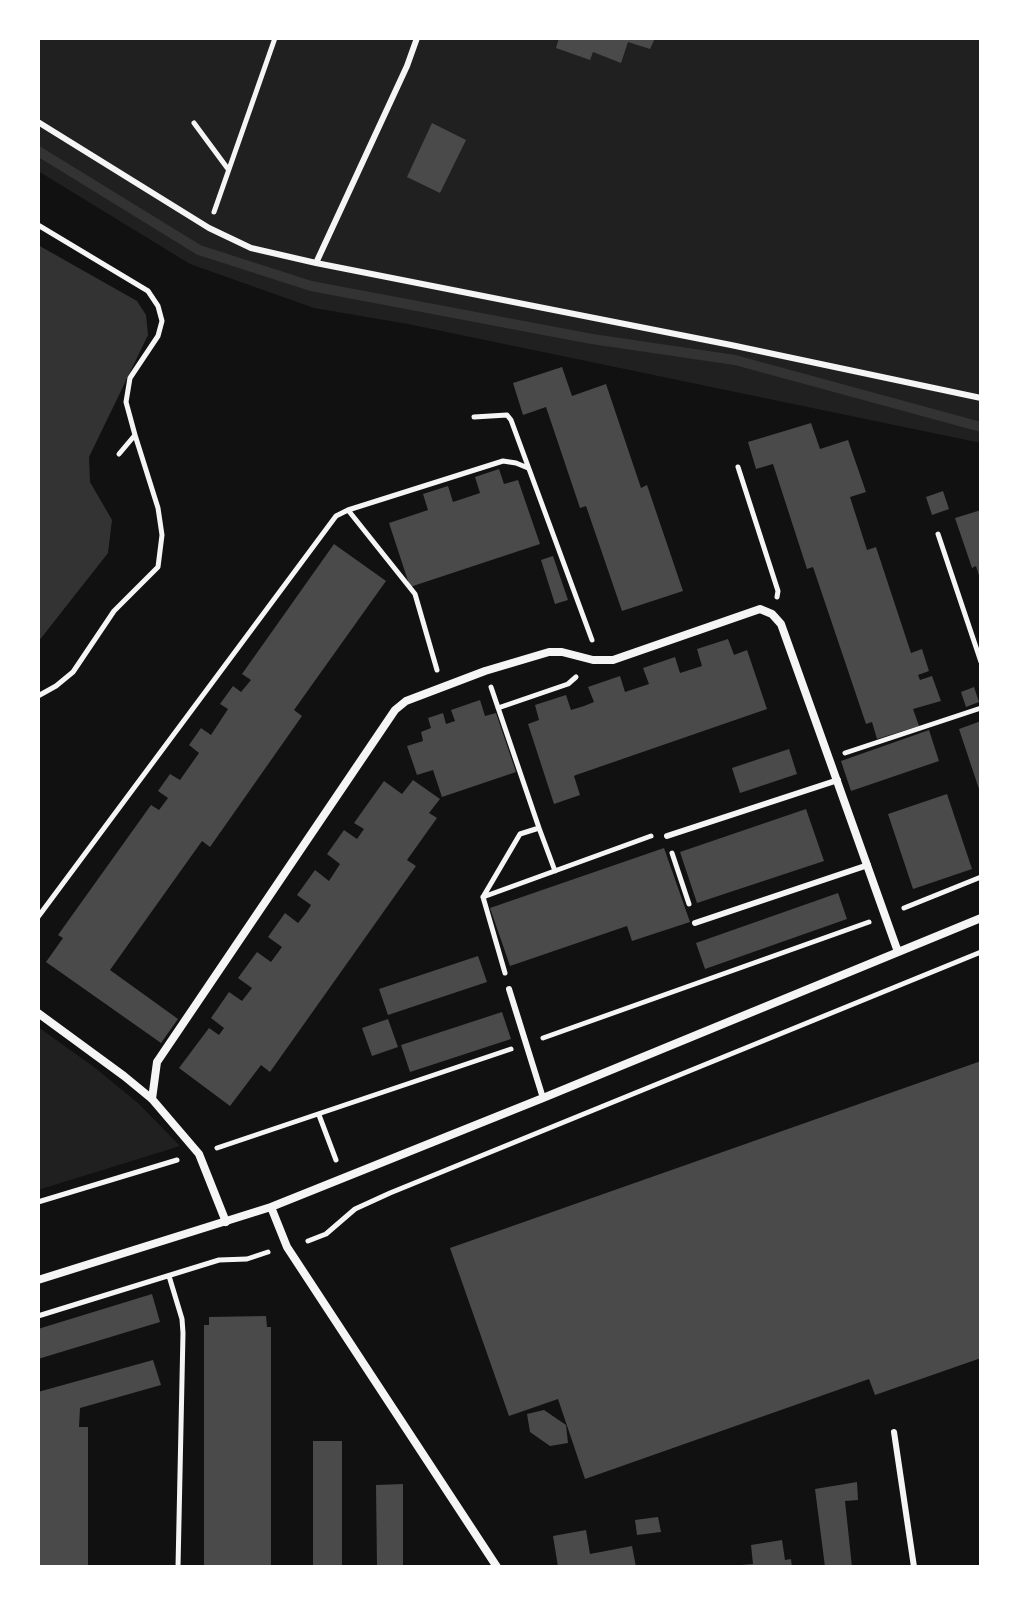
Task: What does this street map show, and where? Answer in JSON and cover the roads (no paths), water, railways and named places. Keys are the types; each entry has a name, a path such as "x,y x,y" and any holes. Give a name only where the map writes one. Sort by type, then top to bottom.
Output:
{"street":[{"path":"152,1099 157,1062 395,710 406,701 485,671 549,652 599,661 613,660 760,609 772,614 781,624 898,952"},
{"path":"38,1280 271,1207 981,918"},
{"path":"38,1013 152,1099 199,1154 226,1222"},
{"path":"271,1207 287,1247 497,1567"}],"lane":[{"path":"316,263 417,38"},
{"path":"38,122 209,228 251,248 981,398"},
{"path":"667,836 838,780"},
{"path":"695,923 868,865"},
{"path":"509,989 543,1098"},
{"path":"894,1432 914,1567"}],"waterway":[{"path":"38,151 199,250 311,286 592,339 735,360 981,427"}]}
